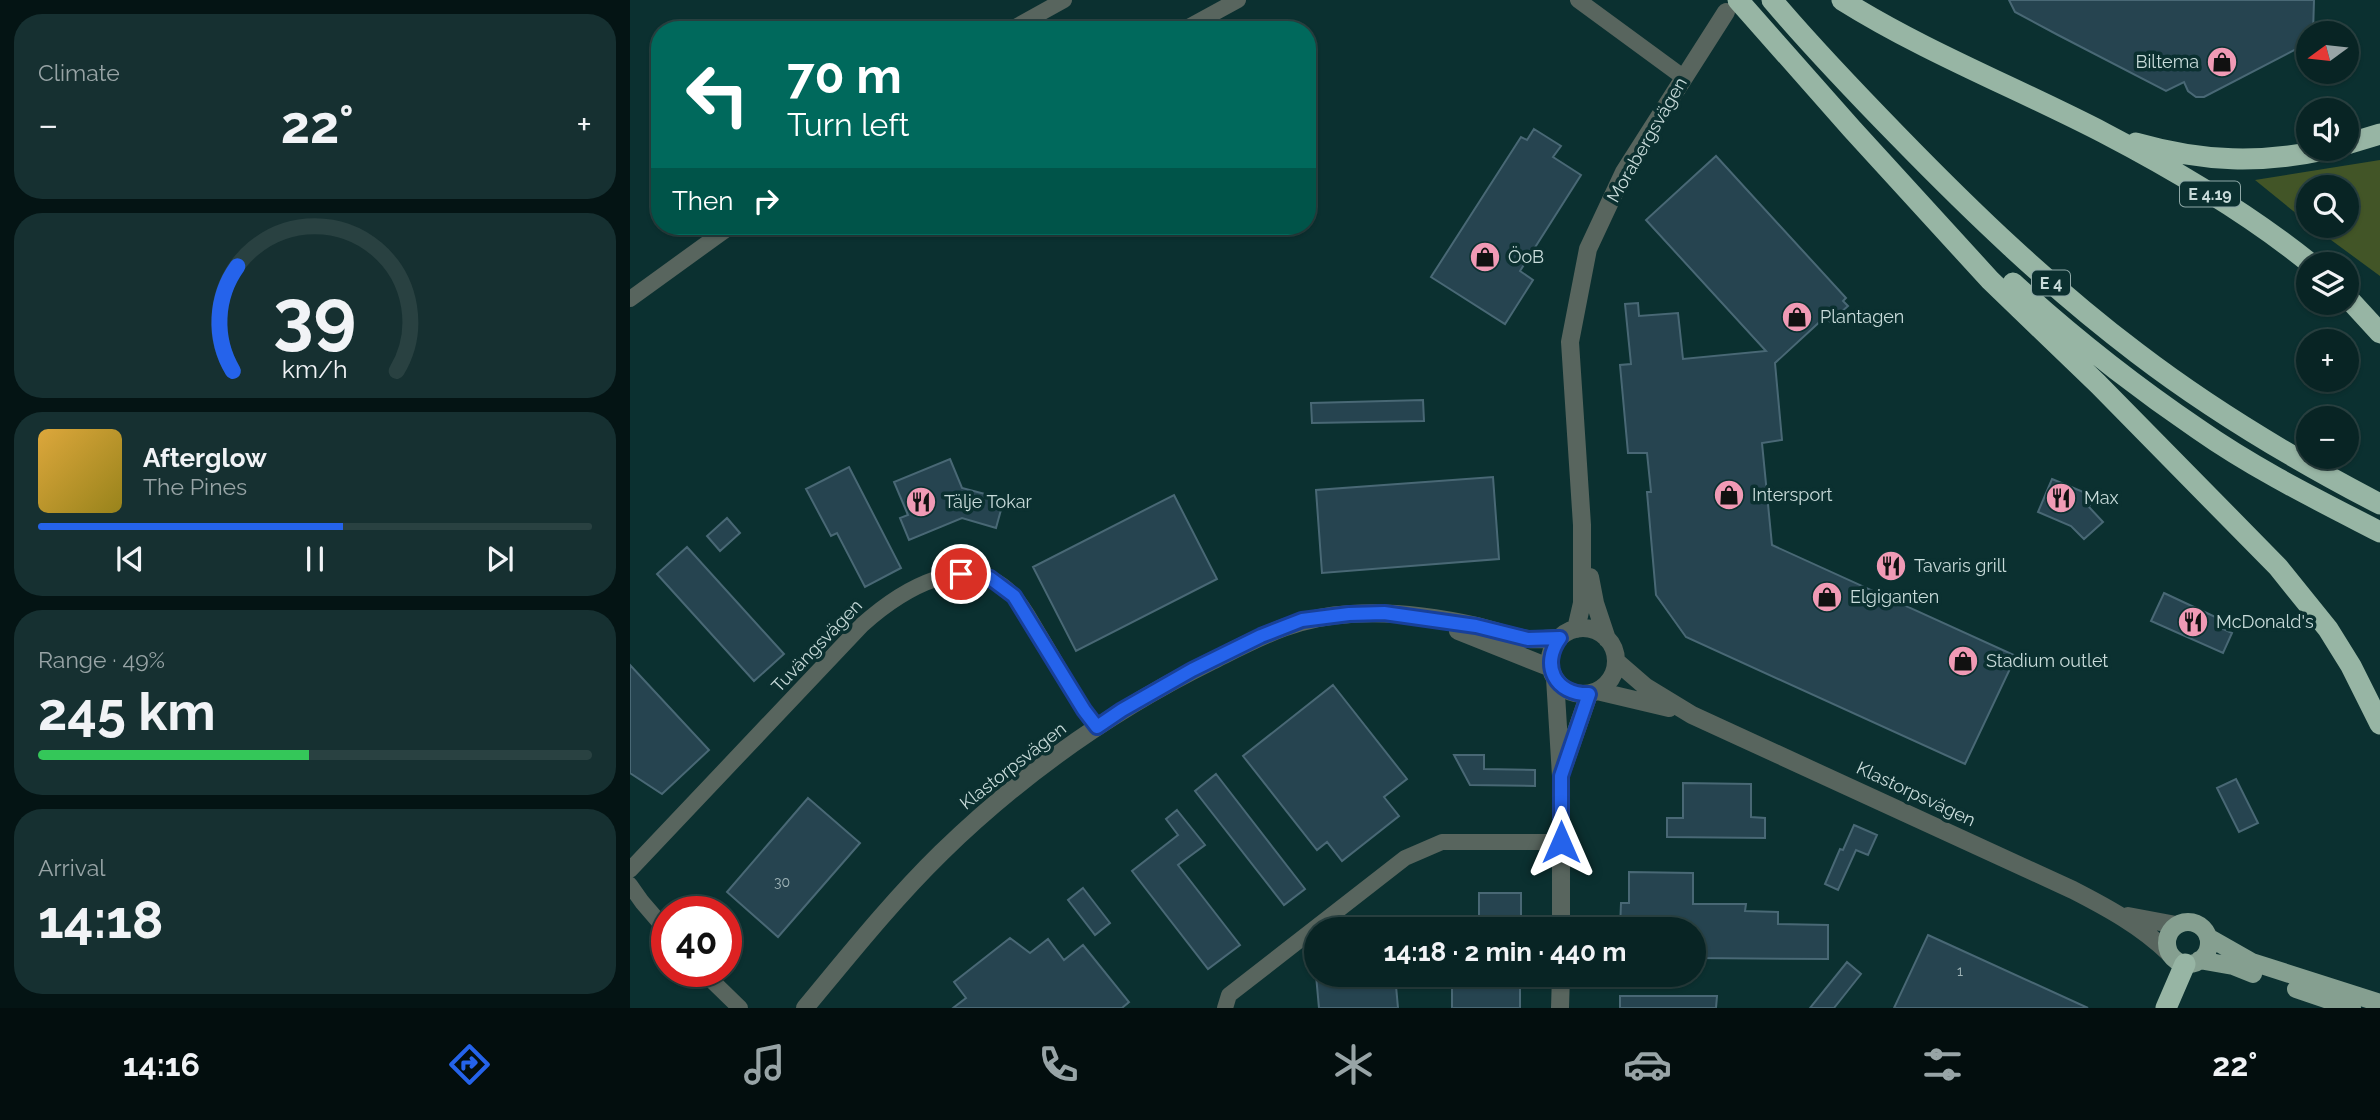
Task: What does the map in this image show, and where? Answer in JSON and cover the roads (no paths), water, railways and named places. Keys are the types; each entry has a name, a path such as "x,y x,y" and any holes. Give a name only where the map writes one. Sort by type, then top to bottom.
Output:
{"highway":[{"name":"E 4","path":"1772,0 1956,196 2050,282 2137,353 2225,415 2305,465 2380,503"},
{"name":"E 4.19","path":"1842,0 1917,43 2104,133 2190,181 2296,252"},
{"name":"E 4","path":"1732,6 1852,130 1984,257 2111,366 2200,431 2295,488 2380,532"},
{"path":"1852,130 1990,280 2098,384 2278,567 2339,647 2380,724"},
{"path":"2104,133 2190,155 2223,159 2253,160 2296,156"},
{"path":"2359,140 2380,134"},
{"path":"2359,310 2380,333"},
{"path":"2165,1008 2185,959"}],"main road":[{"path":"2190,922 2197,924 2208,937 2206,953 2185,959 2167,939 2176,925 2190,922"},
{"path":"2208,937 2252,962 2380,1003"},
{"name":"Klastorpsvägen","path":"2185,959 2233,967 2352,1008"}],"street":[{"path":"1026,21 1064,0"},
{"path":"1200,21 1238,0"},
{"path":"1578,0 1683,77"},
{"name":"Morabergsvägen","path":"1576,629 1581,603 1582,525 1570,342 1588,249 1624,172 1683,77 1732,6"},
{"path":"630,299 719,235"},
{"name":"Morabergsvägen","path":"1582,525 1595,603 1607,639"},
{"name":"Tuvängsvägen","path":"630,870 862,625 884,605 909,590 946,576 975,574 990,578 1014,596 1097,727"},
{"name":"Klastorpsvägen","path":"805,1008 879,919 940,854 988,810 1122,710 1192,670 1261,636 1302,620 1384,613 1476,626 1528,639 1560,638"},
{"name":"Klastorpsvägen","path":"1422,617 1553,673"},
{"path":"1561,776 1593,692 1611,679 1616,661 1614,649 1607,639 1592,629 1576,629 1560,638 1550,657 1561,776 1561,917"},
{"name":"Klastorpsvägen","path":"1616,661 1646,687 1692,715 2050,879 2121,915 2185,959"},
{"path":"1553,673 1563,687 1572,692 1593,692"},
{"name":"Klastorpsvägen","path":"1593,692 1648,702 1692,715"},
{"path":"1225,1008 1229,995 1405,858 1442,842 1561,842"},
{"path":"630,885 651,912"},
{"name":"Klastorpsvägen","path":"2121,915 2176,925"},
{"path":"718,987 740,1008"},
{"path":"1560,987 1560,1008"}],"place":[{"name":"Biltema","path":"2222,62"},
{"name":"ÖoB","path":"1485,257"},
{"name":"Plantagen","path":"1797,317"},
{"name":"Intersport","path":"1729,495"},
{"name":"Max","path":"2061,498"},
{"name":"Tälje Tokar","path":"921,502"},
{"name":"Tavaris grill","path":"1891,566"},
{"name":"Elgiganten","path":"1827,597"},
{"name":"McDonald's","path":"2193,622"},
{"name":"Stadium outlet","path":"1963,661"}]}
